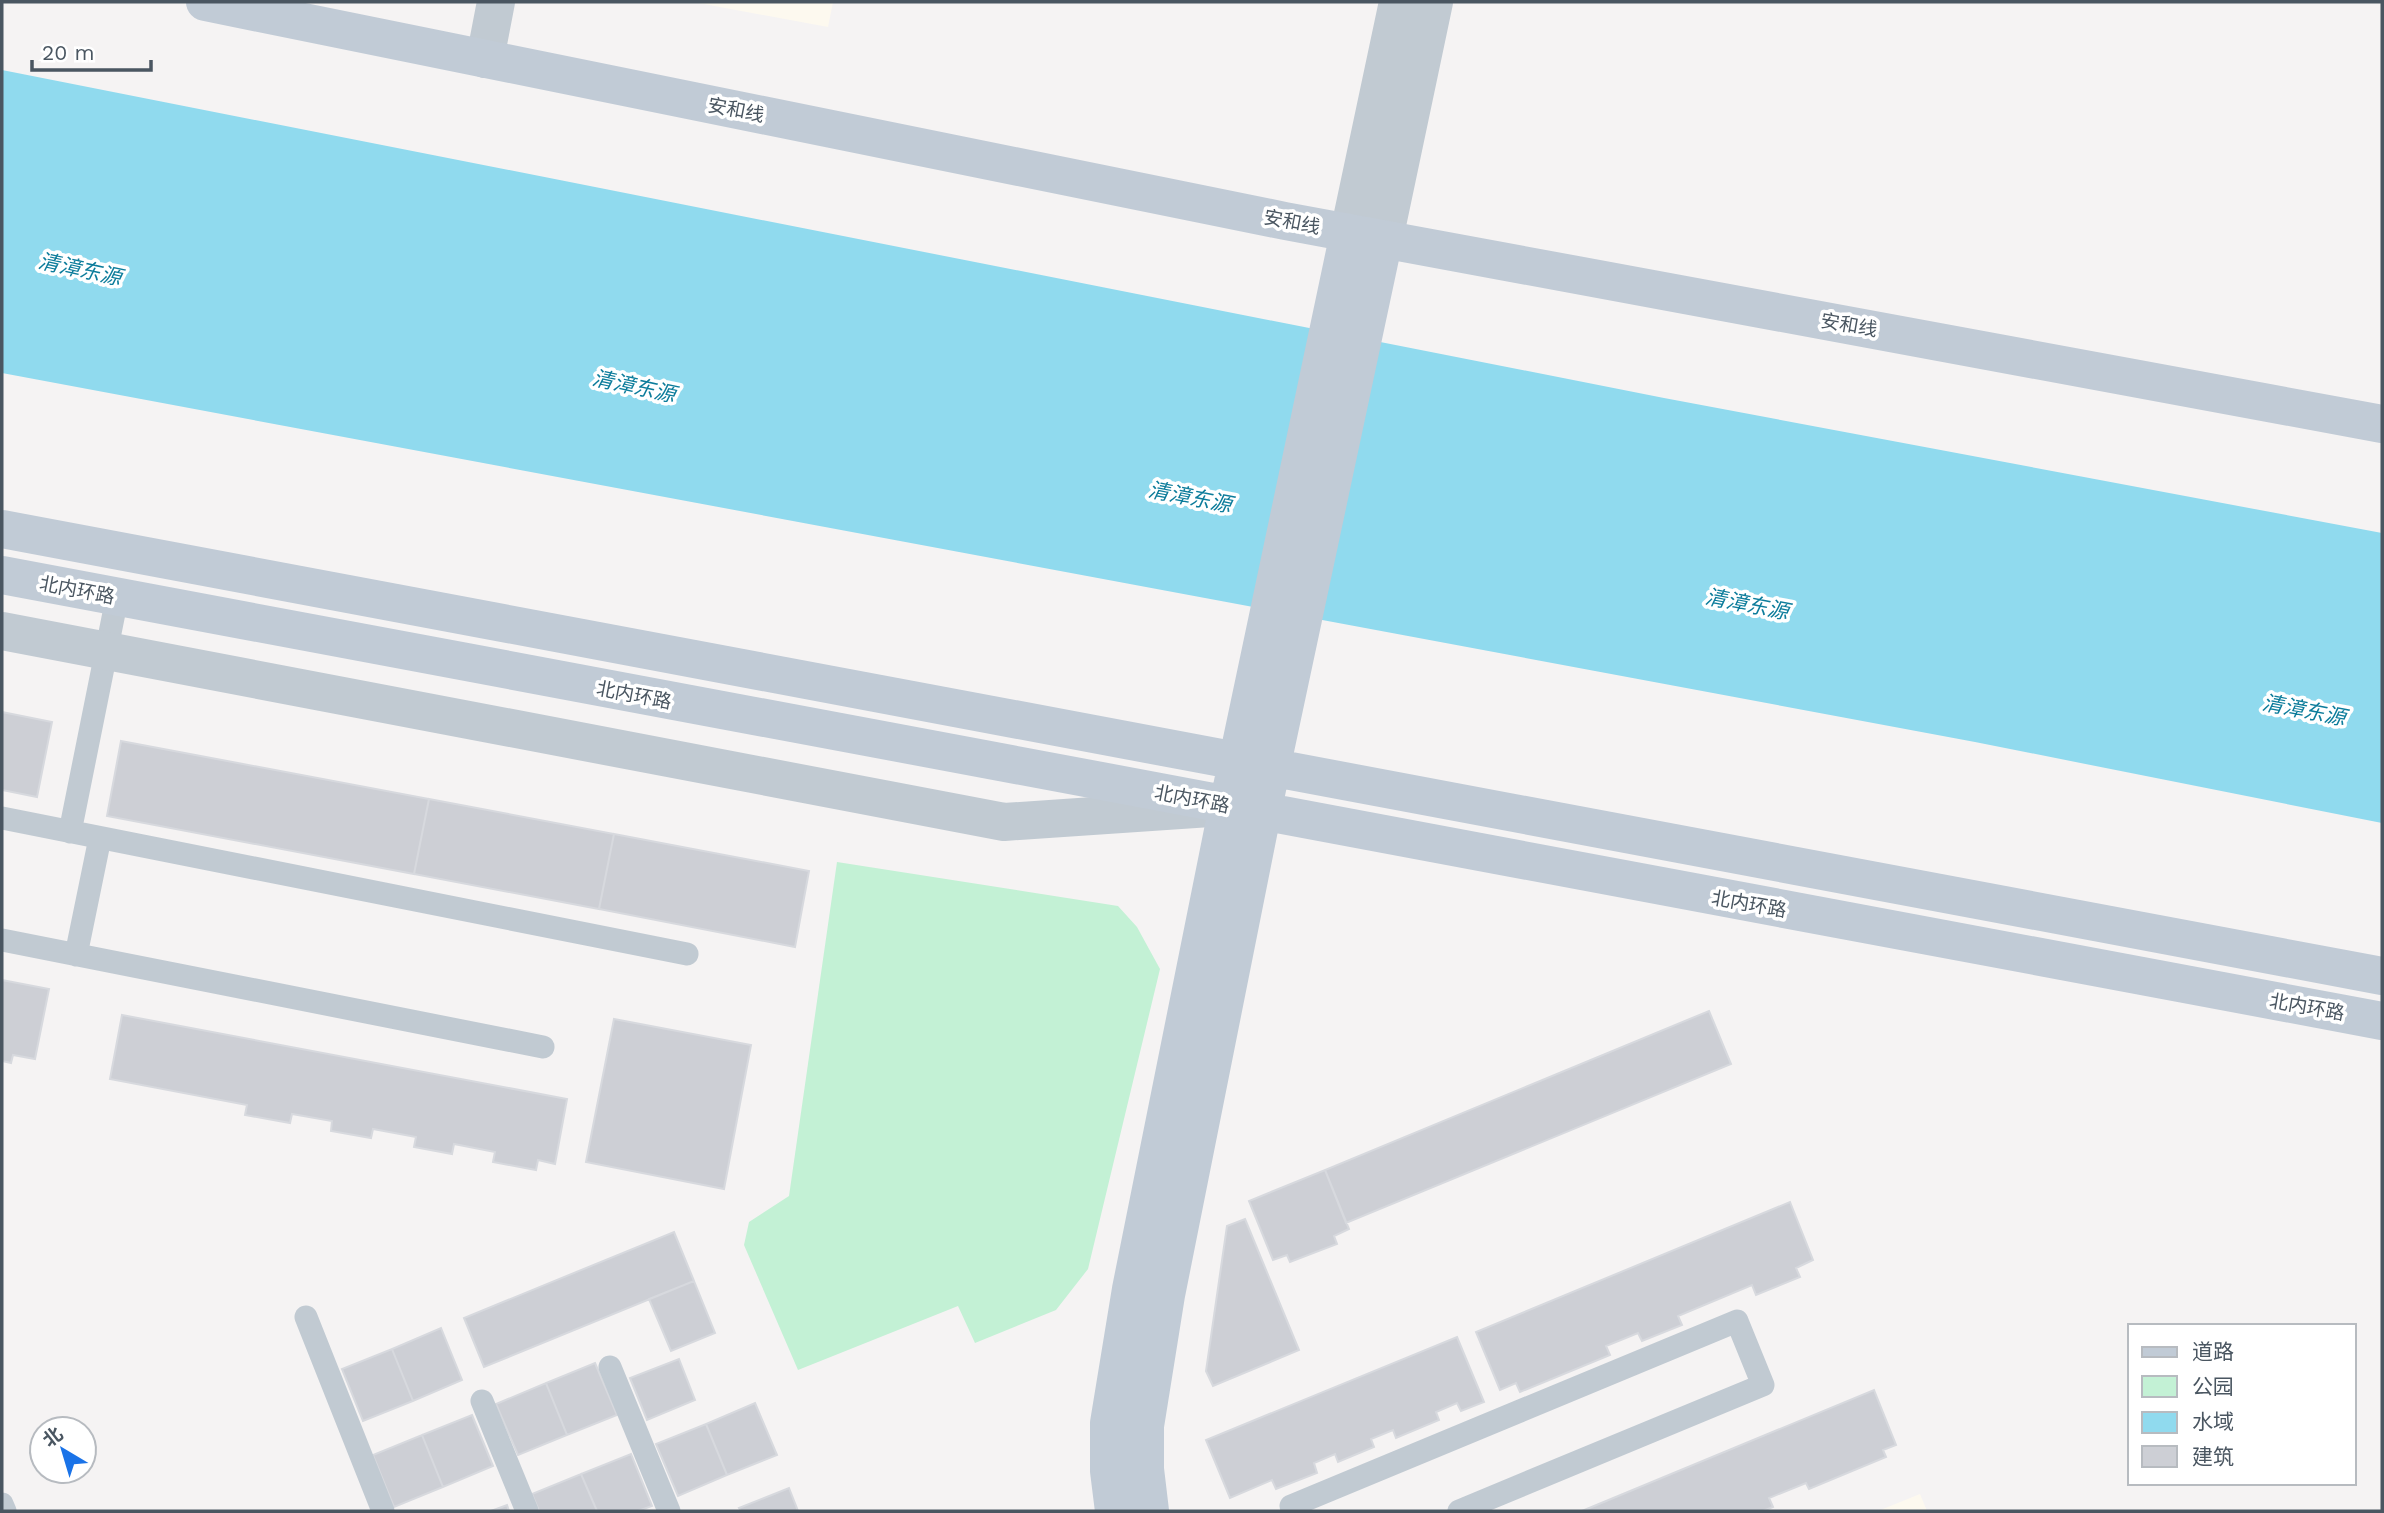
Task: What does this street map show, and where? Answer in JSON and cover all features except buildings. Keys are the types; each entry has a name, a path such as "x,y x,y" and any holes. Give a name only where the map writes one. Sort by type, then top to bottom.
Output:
{"main road":[{"name":"安和线","path":"205,2 277,9 485,59 1366,236 2382,424"},
{"path":"1114,1511 1109,1471 1111,1410 1131,1289 1245,809 1366,236"},
{"path":"2,529 2382,976"},
{"name":"北内环路","path":"2,575 2382,1021"},
{"path":"1150,1511 1145,1469 1147,1413 1245,809"}],"street":[{"path":"485,59 496,2"},
{"path":"1366,236 1398,2"},
{"path":"1366,236 1434,2"},
{"path":"2,631 1004,822 1245,809"}],"lane":[{"path":"69,832 117,598"},
{"path":"2,818 687,954"},
{"path":"76,955 100,838"},
{"path":"2,940 543,1047"},
{"path":"306,1317 383,1511"},
{"path":"1294,1511 1291,1506 1737,1321 1763,1385 1459,1511"},
{"path":"610,1367 669,1511"},
{"path":"482,1401 527,1511"},
{"path":"2,1504 5,1511"}],"shaded area":[{"path":"693,2 833,2 828,27"},
{"path":"1920,1494 1927,1511 1878,1511"}],"green space":[{"path":"837,862 1118,906 1137,927 1160,969 1088,1269 1056,1310 975,1343 958,1306 798,1370 744,1245 749,1222 789,1196"}],"water":[{"name":"清漳东源","path":"2,70 1664,398 2382,533 2382,823 1975,742 2,373"}]}
